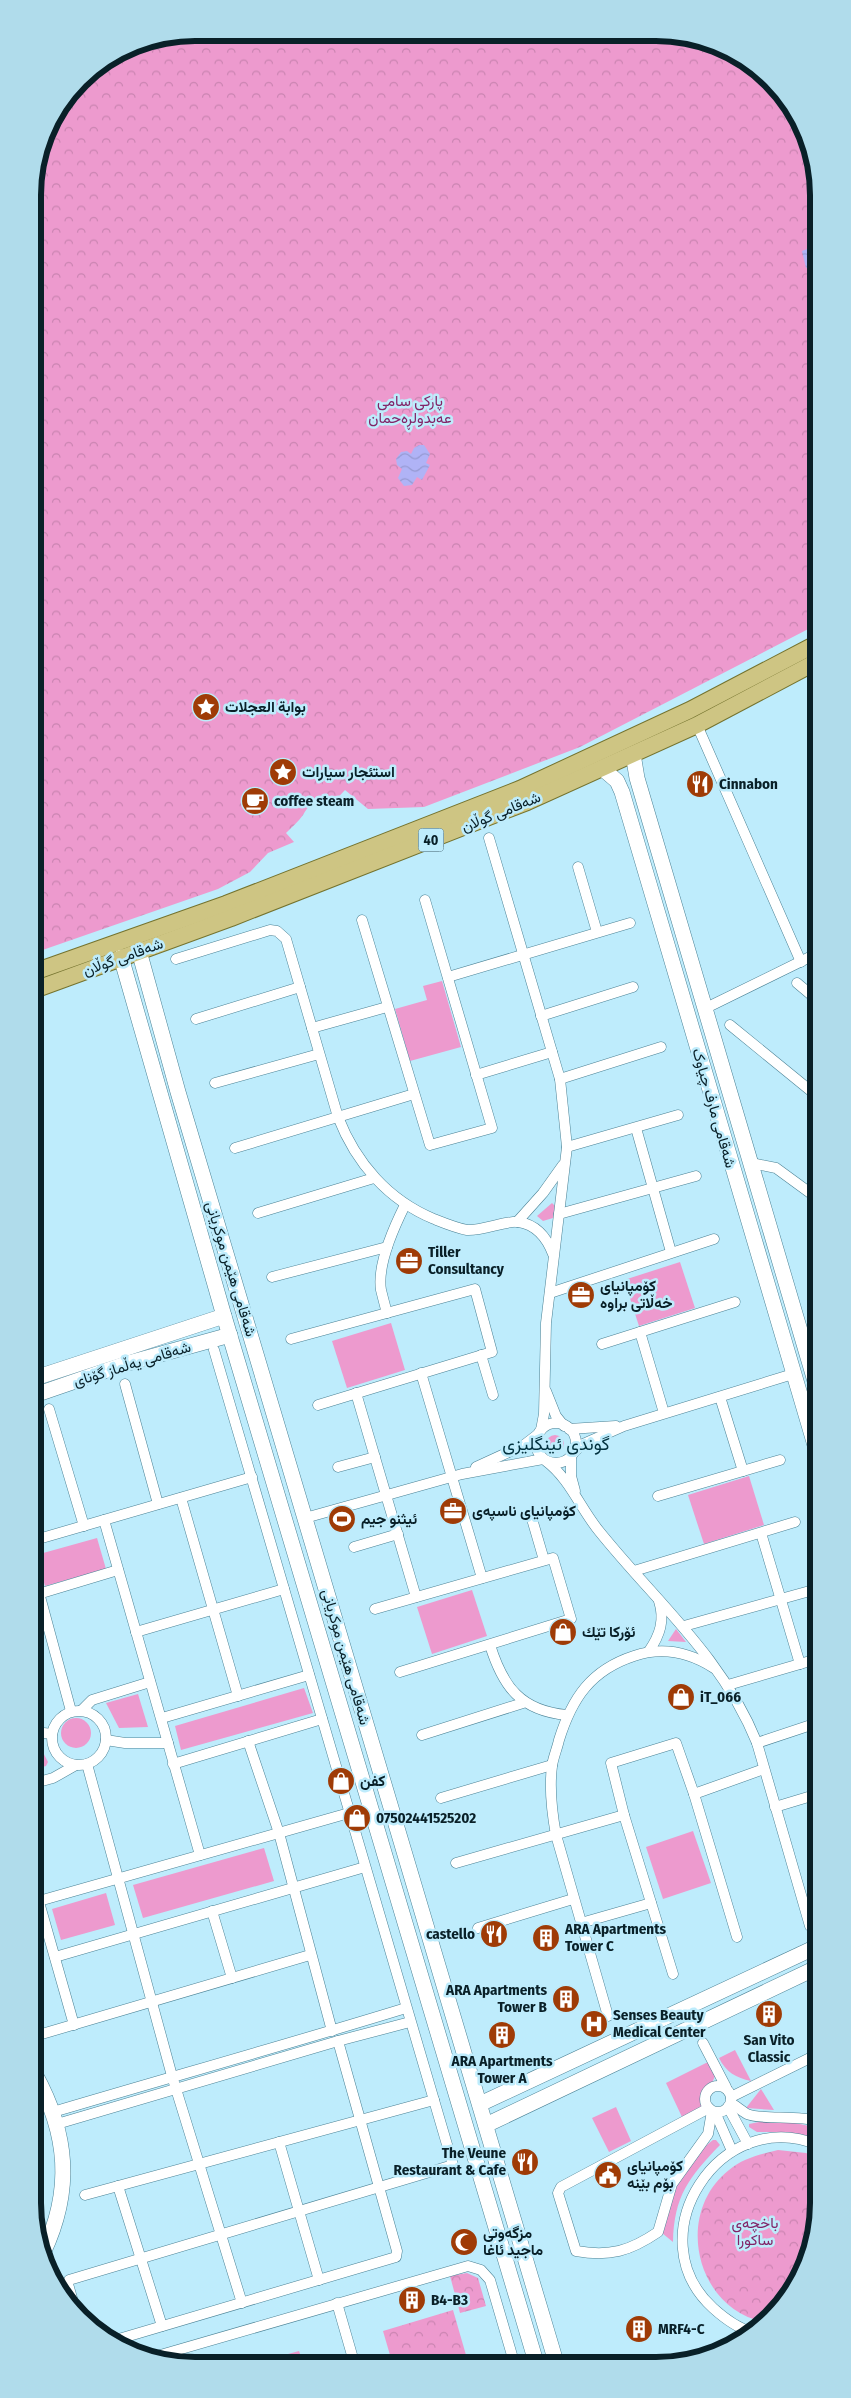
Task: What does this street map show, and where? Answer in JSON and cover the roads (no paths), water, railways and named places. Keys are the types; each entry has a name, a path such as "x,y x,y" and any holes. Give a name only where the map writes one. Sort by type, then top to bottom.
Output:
{"main road":[{"name":"شەقامی گوڵان","path":"42,969 226,904 520,789 690,710 810,647"},
{"name":"شەقامی گوڵان","path":"42,987 232,918 518,806 698,725 810,665"}],"street":[{"path":"698,725 801,962"},
{"name":"شەقامی مارف چیاوک","path":"634,754 637,778 809,1362"},
{"name":"شەقامی مارف چیاوک","path":"603,769 616,781 622,792 767,1289 809,1427"},
{"path":"488,838 560,1078 567,1147 546,1323 544,1418 536,1447 545,1460 562,1475 596,1528 684,1626 728,1685 746,1716 757,1743 809,1923"},
{"path":"578,867 597,932"},
{"path":"654,903 673,897"},
{"path":"362,920 430,1145 492,1128 425,900"},
{"path":"448,977 630,923"},
{"path":"176,959 274,930 281,933 286,939 338,1117 345,1134 374,1178 405,1205 443,1223 467,1230 493,1228 517,1222 530,1225 541,1232 549,1243 554,1255"},
{"name":"شەقامی هێمن موکریانی","path":"139,951 184,1112 554,2357"},
{"name":"شەقامی هێمن موکریانی","path":"121,957 224,1316 364,1780 535,2357"},
{"path":"706,1008 810,957"},
{"path":"797,983 810,994"},
{"path":"196,1019 300,987"},
{"path":"541,1016 633,987"},
{"path":"312,1028 387,1007"},
{"path":"730,1025 810,1090"},
{"path":"560,1078 661,1047"},
{"path":"476,1076 552,1052"},
{"path":"215,1083 319,1054"},
{"path":"235,1148 414,1094"},
{"path":"166,1117 184,1112"},
{"path":"567,1147 678,1115"},
{"path":"636,1128 671,1252"},
{"path":"517,1222 543,1194 565,1162"},
{"path":"751,1163 776,1168 810,1193"},
{"path":"560,1214 696,1176"},
{"path":"258,1213 374,1178"},
{"path":"387,1313 381,1288 387,1247 405,1205"},
{"path":"550,1293 714,1239"},
{"path":"272,1277 387,1247"},
{"path":"767,1289 786,1283"},
{"path":"291,1339 475,1289 492,1352 318,1405"},
{"path":"602,1344 736,1302"},
{"name":"شەقامی یەڵماز گۆنای","path":"41,1376 224,1316"},
{"path":"640,1332 664,1414"},
{"name":"شەقامی یەڵماز گۆنای","path":"41,1392 125,1364 230,1335"},
{"path":"71,2293 69,2280 453,2166 214,1350"},
{"path":"481,1355 493,1395"},
{"path":"421,1373 457,1476 482,1578"},
{"path":"305,1518 457,1476 545,1460 560,1463 583,1444 624,1426 793,1374"},
{"path":"125,1384 158,1504"},
{"path":"544,1386 556,1416 576,1442 572,1454 571,1476 580,1504"},
{"path":"356,1393 416,1596"},
{"path":"720,1397 742,1470"},
{"path":"50,1409 84,1526"},
{"path":"457,1476 524,1444 550,1424 566,1427 624,1426"},
{"path":"338,1467 375,1457"},
{"path":"658,1496 780,1460"},
{"path":"41,1538 252,1477"},
{"path":"181,1498 238,1696"},
{"path":"532,1519 544,1560"},
{"path":"104,1520 200,1856"},
{"path":"634,1571 795,1522"},
{"path":"761,1533 800,1664"},
{"path":"354,1547 398,1534"},
{"path":"375,1609 553,1558 571,1619 400,1672"},
{"path":"41,1593 118,1570"},
{"path":"136,1632 284,1588"},
{"path":"684,1626 809,1591"},
{"path":"649,1651 659,1635 661,1626 661,1607 658,1598"},
{"path":"41,1607 76,1711"},
{"path":"490,1645 496,1664 507,1683 523,1703 545,1712 567,1715"},
{"path":"608,2016 556,1835 551,1806 552,1765 567,1715 587,1686 604,1668 649,1651 684,1654 717,1670"},
{"path":"728,1685 809,1661"},
{"path":"162,1718 310,1675"},
{"path":"81,1764 61,1758 52,1743 52,1734 58,1720 92,1700 150,1682"},
{"path":"422,1735 523,1703"},
{"path":"41,1781 53,1778 100,1755 106,1740 106,1732 97,1717 76,1711"},
{"path":"173,1764 322,1719"},
{"path":"757,1743 809,1726"},
{"path":"41,1733 52,1734"},
{"path":"106,1740 125,1743 168,1743"},
{"path":"248,1741 279,1833 310,1955 332,2031"},
{"path":"673,1974 624,1815 611,1763 676,1743 694,1794 737,1937"},
{"path":"81,1764 119,1879 172,2076 242,2303"},
{"path":"441,1798 552,1765"},
{"path":"694,1794 764,1769"},
{"path":"364,1780 381,1774"},
{"path":"775,1807 809,1797"},
{"path":"41,1900 349,1813"},
{"path":"456,1863 624,1815"},
{"path":"55,1957 365,1867"},
{"path":"478,1928 574,1899"},
{"path":"581,1923 651,1903"},
{"path":"41,1909 74,2024"},
{"path":"212,1911 232,1978"},
{"path":"480,2104 809,1950"},
{"path":"41,2034 310,1955"},
{"path":"486,2126 809,1971"},
{"path":"55,2118 83,2104 172,2076 406,2008"},
{"path":"55,2118 85,2115 338,2041 410,2022"},
{"path":"122,2338 396,2257 397,2251 338,2041"},
{"path":"703,2043 748,2144"},
{"path":"712,2110 708,2134 672,2184 658,2232 641,2244 616,2253 576,2251 558,2193 561,2187 712,2110 720,2112 729,2099 809,2059"},
{"path":"732,2151 712,2110 705,2100 709,2089 717,2085 729,2099 747,2114 753,2116 809,2119"},
{"path":"41,2086 55,2118 63,2160 62,2189 57,2216 46,2242"},
{"path":"85,2195 434,2100"},
{"path":"83,2104 85,2115"},
{"path":"745,2328 726,2319 707,2302 693,2281 685,2258 683,2233 687,2208 697,2185 712,2166 732,2151 768,2138 790,2138 809,2143"},
{"path":"279,2142 319,2280"},
{"path":"118,2186 162,2326"},
{"path":"505,2254 522,2250"},
{"path":"164,2354 468,2266 481,2270 490,2280 513,2357"},
{"path":"337,2303 353,2357"}],"water":[{"path":"810,248 810,267 806,268 802,251"},
{"path":"424,445 430,454 426,463 430,465 422,480 417,477 412,485 404,486 398,478 402,469 397,465 396,459 401,452 407,451 411,454 414,448"}],"place":[{"name":"بوابة العجلات","path":"206,707"},
{"name":"استئجار سيارات","path":"283,772"},
{"name":"Cinnabon","path":"700,784"},
{"name":"coffee steam","path":"255,801"},
{"name":"Tiller Consultancy","path":"409,1261"},
{"name":"کۆمپانیای خەڵاتی براوە","path":"581,1295"},
{"name":"کۆمپانیای ناسپەی","path":"453,1511"},
{"name":"ئيثنو جيم","path":"342,1519"},
{"name":"ئۆركا تێك","path":"563,1632"},
{"name":"iT_066","path":"681,1697"},
{"name":"كفن","path":"341,1781"},
{"name":"07502441525202","path":"357,1818"},
{"name":"castello","path":"494,1934"},
{"name":"ARA Apartments Tower C","path":"546,1938"},
{"name":"ARA Apartments Tower B","path":"566,1999"},
{"name":"San Vito Classic","path":"769,2014"},
{"name":"Senses Beauty Medical Center","path":"594,2024"},
{"name":"ARA Apartments Tower A","path":"502,2035"},
{"name":"The Veune Restaurant & Cafe","path":"525,2162"},
{"name":"کۆمپانیای بۆم بێنە","path":"608,2175"},
{"name":"مزگەوتی ماجید ئاغا","path":"464,2242"},
{"name":"B4-B3","path":"412,2300"},
{"name":"MRF4-C","path":"639,2329"}],"district":[{"name":"گوندی ئینگلیزی","path":"556,1444"}],"park label":[{"name":"پارکی سامی عەبدولڕەحمان","path":"410,410"},
{"name":"باخچەی ساکورا","path":"755,2232"}]}
